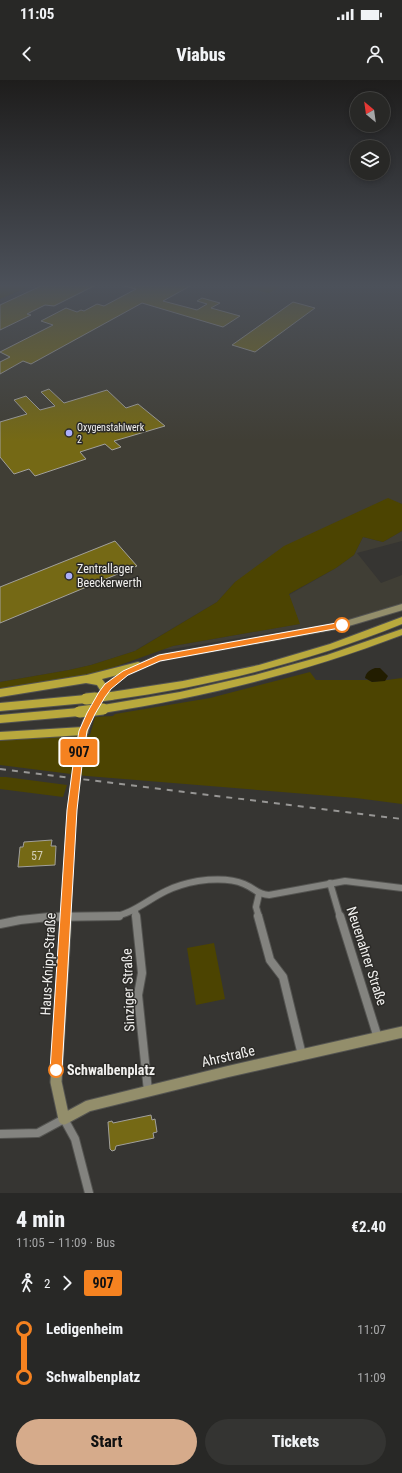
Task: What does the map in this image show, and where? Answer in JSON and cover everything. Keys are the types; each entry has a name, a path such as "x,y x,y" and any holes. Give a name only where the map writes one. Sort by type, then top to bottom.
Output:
{"highway":[{"path":"0,707 86,699 108,693 170,686 249,670 327,647 402,620"},
{"path":"0,719 103,709 204,691 254,680 335,656 402,632"},
{"path":"0,692 85,680 138,666"},
{"path":"85,680 95,680 100,682 108,693"},
{"path":"0,736 83,731"}],"street":[{"name":"Haus-Knipp-Straße","path":"89,1193 75,1139 64,1119 56,1082 72,810 80,741 91,713 108,693 118,678 138,666 159,658 342,625 402,607"},
{"path":"0,924 25,918 118,916 135,911 149,900 168,889 179,885 205,881 238,882 252,887 259,894 269,895 345,881 402,888"},
{"name":"Neuenahrer Straße","path":"330,883 378,1038"},
{"path":"259,894 256,907 270,960 283,977 302,1055"},
{"name":"Sinziger Straße","path":"135,911 142,972 138,995 148,1092"},
{"name":"Ahrstraße","path":"64,1119 88,1106 226,1072 402,1032"},
{"path":"0,1134 38,1133 64,1119"}],"shaded area":[{"path":"0,337 402,337 402,504 397,503 235,582 217,602 136,650 173,646 299,624 289,595 336,568 354,555 363,537 383,542 402,531 402,541 357,553 381,583 402,575 402,604 355,619 172,649 135,651 91,665 0,682"},
{"path":"388,498 402,504 402,531 383,542 363,537 354,555 336,568 289,594 300,624 173,646 92,675 0,689 0,682 91,665 135,651 217,602 235,582 284,546"},
{"path":"375,668 380,668 388,676 385,681 372,682 365,678 368,672"},
{"path":"310,672 316,680 368,680 372,682 402,678 402,804 356,798 87,776 0,765 0,740 90,735 95,717 113,716 115,714 210,698"},
{"path":"0,777 67,785 63,797 0,789"},
{"path":"214,943 225,999 196,1005 187,948"}],"building":[{"path":"30,337 80,337 31,364 23,361 0,374 0,362 10,357 0,352"},
{"path":"243,337 276,337 255,352 232,345"},
{"name":"Oxygenstahlwerk 2","path":"49,389 64,403 107,390 126,408 138,404 165,426 114,441 121,447 112,450 105,444 80,452 86,459 35,476 29,469 14,474 0,457 0,422 27,414 14,400 26,396 40,410 55,406 41,392"},
{"name":"Zentrallager Beeckerwerth","path":"115,541 137,566 0,623 0,587"},
{"path":"52,840 51,846 56,846 55,865 18,867 20,847 23,847 24,842"},
{"path":"151,1115 152,1120 155,1119 157,1132 153,1133 154,1138 116,1146 115,1150 112,1151 110,1149 108,1122 112,1121 113,1123"}],"railway":[{"path":"0,769 402,819"}],"bus line":[{"name":"907","path":"56,1070 72,810 77,765 80,741 86,722 102,694 108,686 125,673 159,658 342,625"}],"place":[{"name":"Oxygenstahlwerk 2","path":"69,433"},
{"name":"Zentrallager Beeckerwerth","path":"69,576"},
{"name":"Schwalbenplatz","path":"56,1070"}]}
